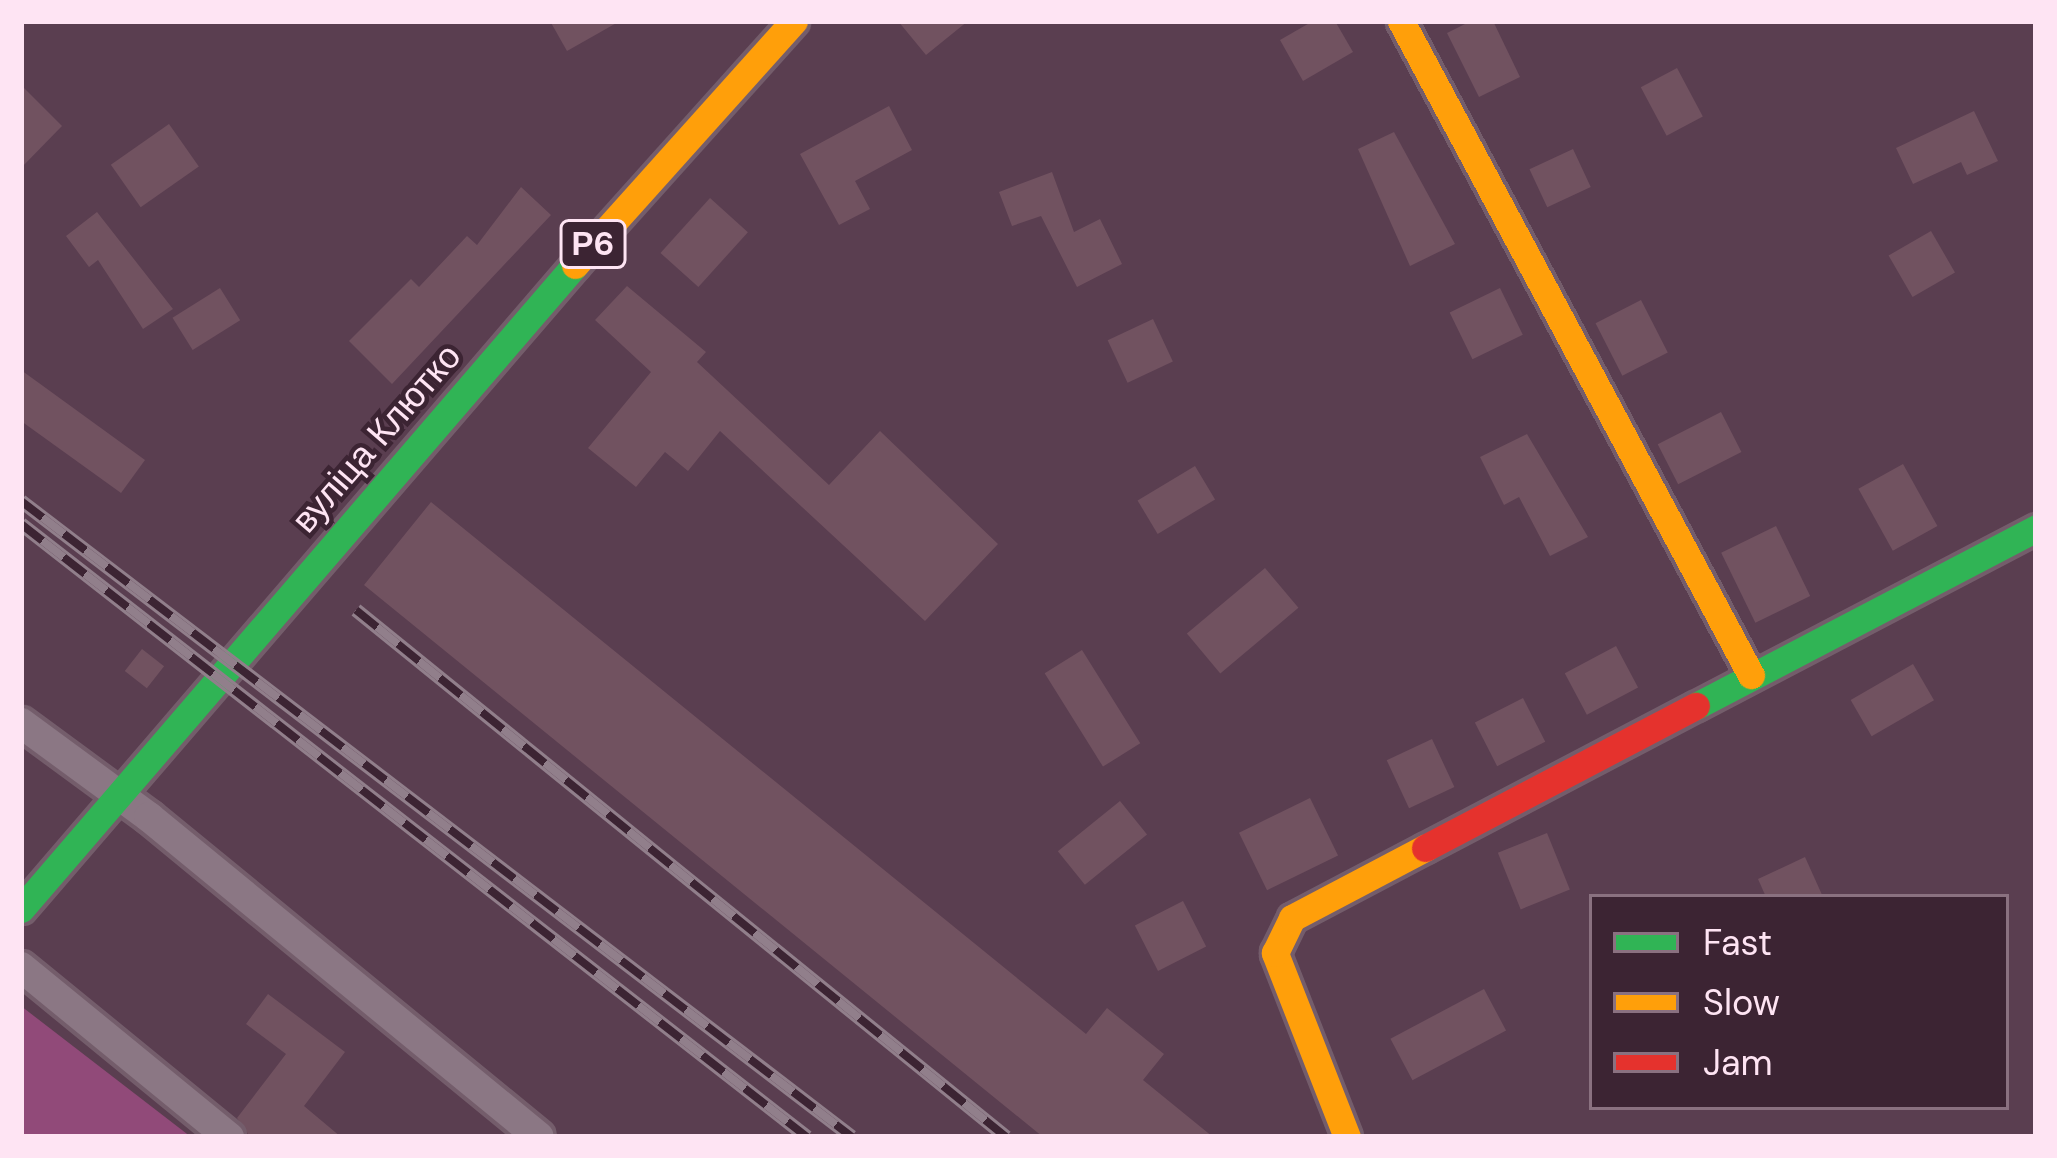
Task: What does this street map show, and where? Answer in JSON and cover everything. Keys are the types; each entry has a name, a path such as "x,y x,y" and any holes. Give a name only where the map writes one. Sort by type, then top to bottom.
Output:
{"street":[{"name":"вуліца Клютко","path":"21,909 497,352 794,21"},
{"path":"1401,21 1751,675"},
{"path":"1347,1137 1279,974 1275,953 1292,918 2036,528"},
{"path":"21,723 119,795 539,1137"},
{"path":"21,967 229,1137"}],"shaded area":[{"path":"21,1006 191,1137 21,1137"}],"building":[{"path":"550,21 620,21 567,51"},
{"path":"898,21 968,21 926,55"},
{"path":"1313,21 1335,21 1353,52 1303,81 1280,40"},
{"path":"1471,21 1493,21 1520,77 1479,97 1447,33"},
{"path":"1677,68 1703,117 1667,136 1641,87"},
{"path":"21,85 62,126 21,168"},
{"path":"889,106 912,150 855,181 870,209 839,225 800,154"},
{"path":"1974,111 1998,161 1967,175 1961,162 1913,184 1896,148"},
{"path":"169,124 199,167 141,207 111,165"},
{"path":"1394,132 1455,244 1410,266 1358,149"},
{"path":"1573,149 1591,187 1547,207 1529,169"},
{"path":"1052,172 1074,232 1100,219 1122,264 1077,287 1041,216 1012,226 999,192"},
{"path":"521,187 551,215 392,384 349,341 411,279 419,287 467,236 477,245"},
{"path":"710,198 748,232 698,287 660,253"},
{"path":"97,212 173,309 143,329 98,260 89,267 66,236"},
{"path":"1931,231 1955,273 1913,297 1889,256"},
{"path":"627,286 706,352 697,362 829,485 880,431 998,544 925,621 720,431 688,471 665,452 636,487 588,448 651,372 595,320"},
{"path":"220,288 240,320 193,350 173,318"},
{"path":"1500,288 1523,335 1472,359 1450,313"},
{"path":"1641,300 1668,353 1622,376 1596,323"},
{"path":"1153,319 1173,362 1128,383 1108,340"},
{"path":"21,370 145,460 121,493 21,421"},
{"path":"1721,412 1741,452 1678,484 1658,444"},
{"path":"1527,434 1588,537 1550,556 1519,497 1504,505 1480,457"},
{"path":"1903,464 1937,526 1893,551 1858,489"},
{"path":"1195,466 1215,499 1158,534 1138,501"},
{"path":"431,502 1086,1034 1107,1008 1164,1054 1143,1080 1213,1137 1043,1137 364,585"},
{"path":"1776,526 1810,596 1755,623 1721,553"},
{"path":"1265,568 1298,608 1220,673 1187,634"},
{"path":"1616,646 1638,687 1587,715 1565,673"},
{"path":"142,649 164,666 147,688 125,671"},
{"path":"1082,650 1140,743 1103,767 1045,673"},
{"path":"1913,664 1934,700 1872,736 1851,700"},
{"path":"1523,698 1545,742 1497,766 1475,723"},
{"path":"1432,739 1454,787 1409,808 1387,760"},
{"path":"1310,798 1338,856 1267,890 1239,833"},
{"path":"1120,801 1147,834 1085,885 1058,851"},
{"path":"1547,833 1570,890 1521,909 1498,853"},
{"path":"1805,857 1822,894 1765,894 1758,879"},
{"path":"1183,901 1206,946 1158,971 1135,926"},
{"path":"1484,989 1506,1030 1412,1080 1390,1039"},
{"path":"268,994 345,1052 304,1106 341,1137 250,1137 237,1118 286,1054 246,1024"}],"railway":[{"path":"21,501 852,1137"},
{"path":"21,524 807,1137"},
{"path":"356,610 1006,1137"}],"traffic: fast":[{"path":"21,909 575,265"},
{"path":"1696,706 2036,528"}],"traffic: slow":[{"path":"575,265 794,21"},
{"path":"1401,21 1751,675"},
{"path":"1347,1137 1275,953 1292,918 1425,848"}],"traffic: jam":[{"path":"1425,848 1696,706"}]}
